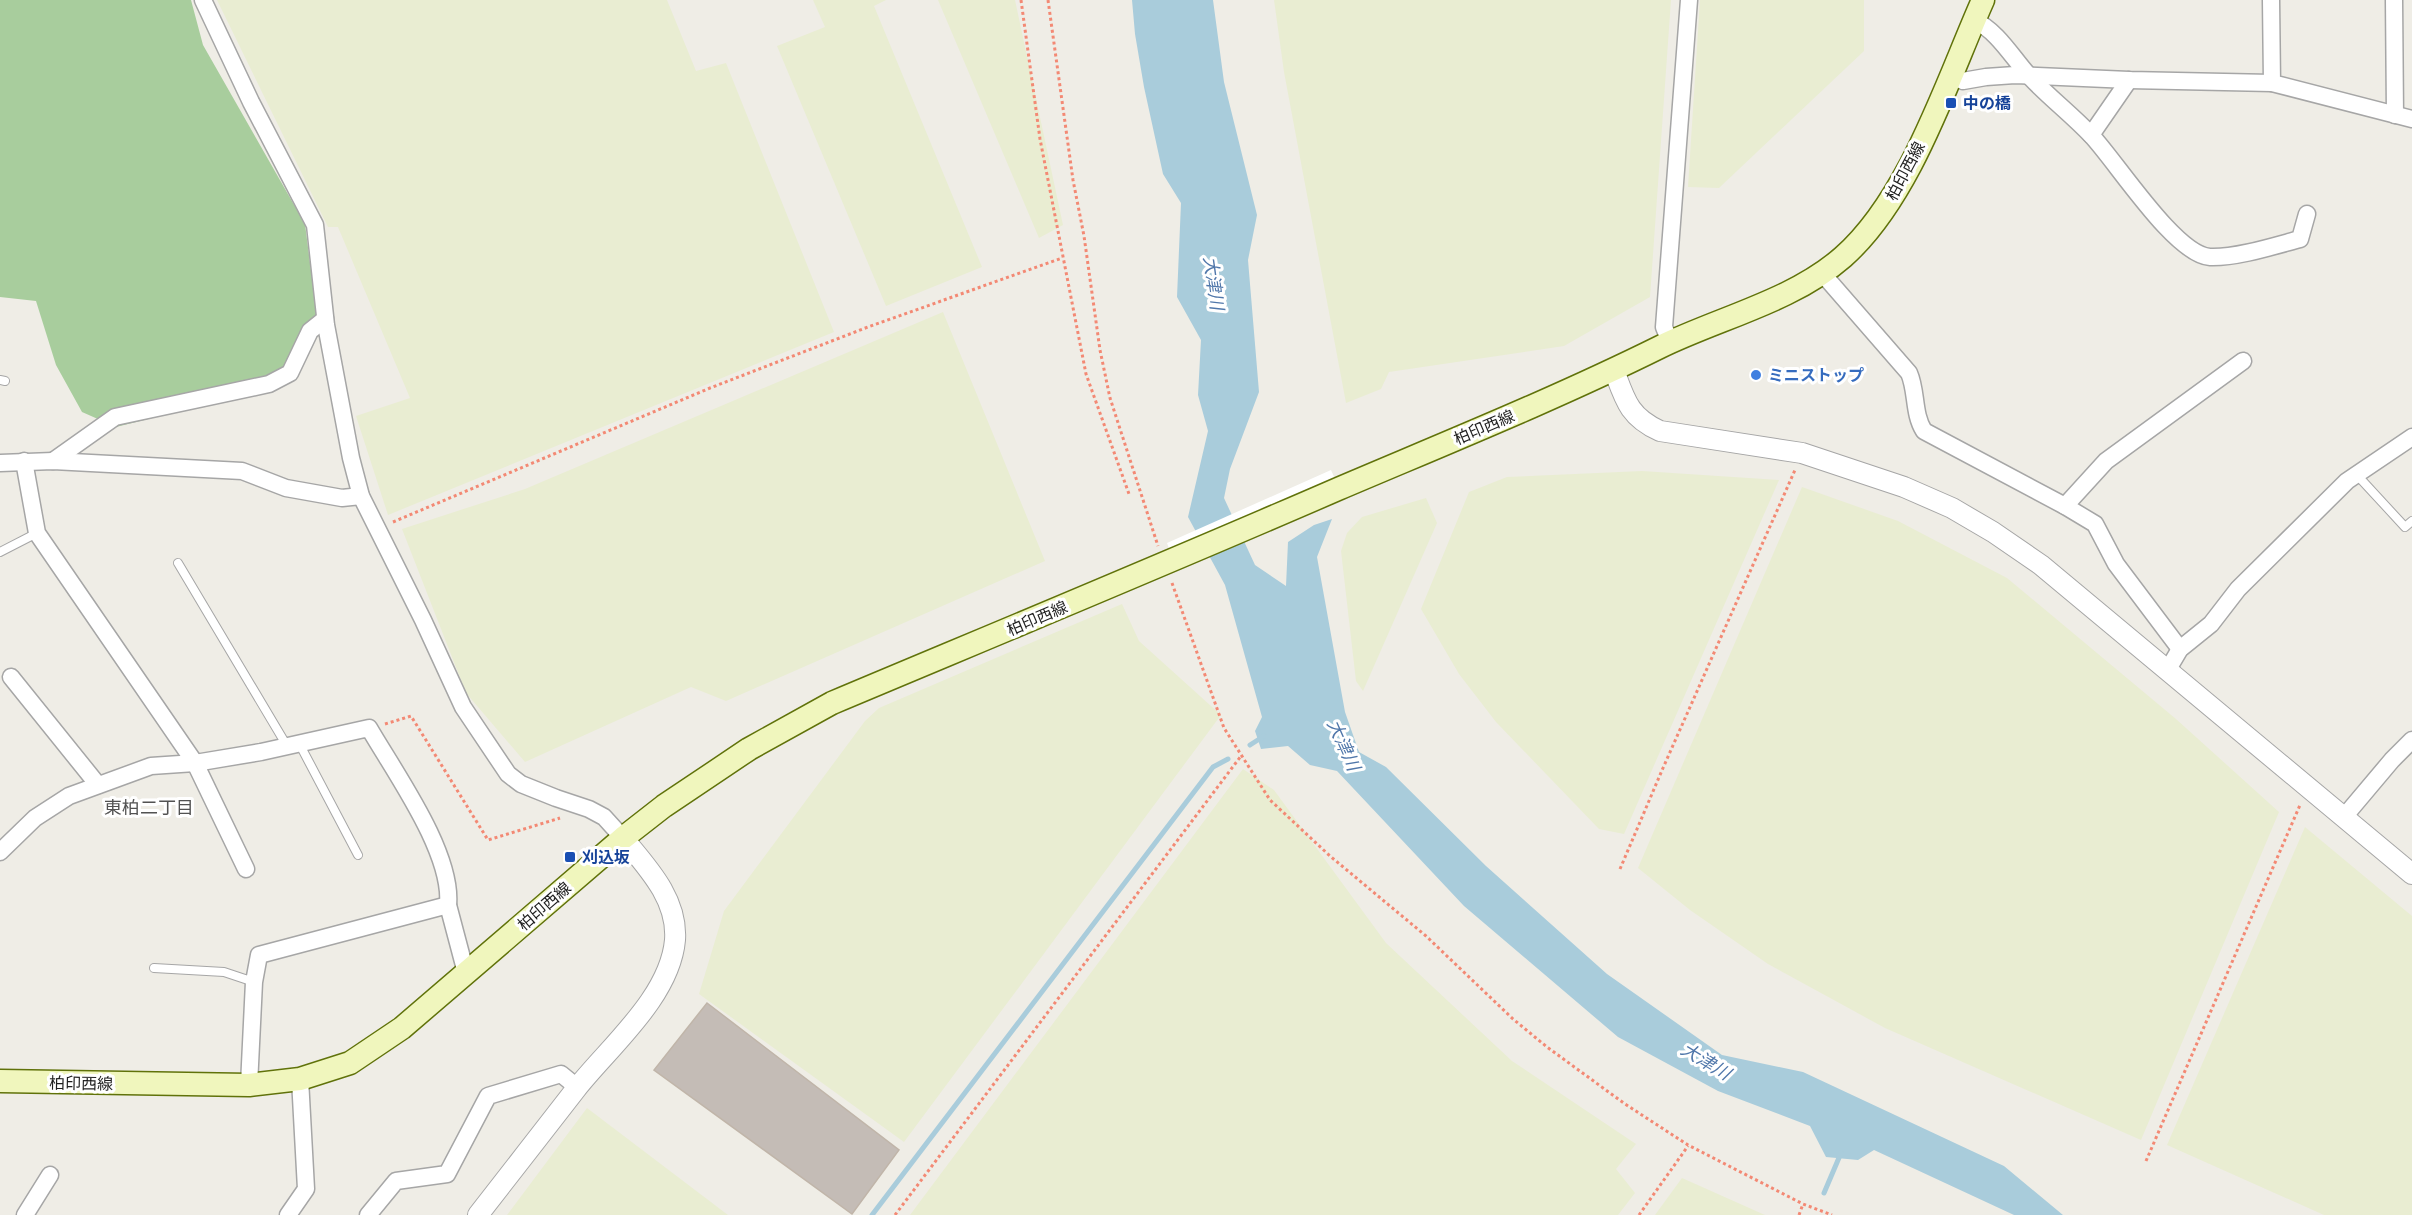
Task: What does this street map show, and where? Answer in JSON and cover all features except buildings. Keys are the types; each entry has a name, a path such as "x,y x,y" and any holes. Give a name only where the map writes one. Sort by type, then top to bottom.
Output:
{"main road":[{"name":"柏印西線","path":"0,1081 249,1085 300,1079 350,1063 402,1028 623,838 715,771 789,726 832,703 1170,563 1572,390 1670,342 1737,315 1822,273 1863,237 1895,193 1979,10"}],"street":[{"path":"203,0 251,102 315,225 325,319 351,458 361,496 423,620 463,707 508,774 530,788 589,808 604,817 653,874 667,898 674,929 672,959 653,996 478,1215"},
{"path":"1670,342 1664,327 1689,0"},
{"path":"2271,0 2272,83"},
{"path":"2394,0 2395,115"},
{"path":"1979,10 1987,27 2030,77 2091,135 2166,228 2196,253 2210,257 2257,250 2300,239 2307,214"},
{"path":"1951,75 1963,81 1986,76 2015,75 2272,83 2412,119"},
{"path":"2091,135 2129,80"},
{"path":"1822,273 1909,372 1913,382 1918,423 1924,431 2095,524 2116,564 2180,649"},
{"path":"53,461 115,417 269,384 290,373 310,331 325,319"},
{"path":"2065,506 2106,461 2243,361"},
{"path":"1614,370 1625,401 1634,414 1646,425 1660,431 1802,453 1904,487 1952,508 1993,532 2041,565 2412,874"},
{"path":"2167,671 2180,649 2211,624 2238,589 2347,481 2412,437"},
{"path":"24,461 37,532 195,762 246,869"},
{"path":"0,462 53,461 242,471 286,488 342,498 361,496"},
{"path":"11,677 98,785"},
{"path":"0,852 35,818 69,796 151,766 195,762 369,729 439,853 449,894 448,904 466,973"},
{"path":"2344,817 2412,740"},
{"path":"249,1085 254,982 259,956 448,904"},
{"path":"368,1215 396,1181 447,1174 488,1096 561,1074 578,1087"},
{"path":"288,1215 306,1189 300,1079"},
{"path":"25,1215 50,1175"}],"lane":[{"path":"2357,475 2405,527 2412,521"},
{"path":"0,552 37,532"},
{"path":"178,563 293,745 358,855"},
{"path":"154,968 224,972 254,982"}],"path":[{"path":"1021,0 1040,139 1086,374 1129,494"},
{"path":"1048,0 1073,180 1110,398 1150,528 1170,563 1224,728 1241,756 1278,809 1426,936 1513,1019 1547,1047 1625,1104 1688,1145 1803,1204 1832,1215"},
{"path":"378,528 720,384 868,327 1062,258"},
{"path":"1620,869 1802,453"},
{"path":"369,729 411,716 488,840 589,808"},
{"path":"896,1215 1241,756"},
{"path":"2146,1161 2308,788"},
{"path":"1639,1215 1688,1145"},
{"path":"1799,1215 1803,1204"}],"green space":[{"path":"0,0 191,0 203,45 305,224 317,317 287,364 241,396 116,427 82,412 56,365 36,301 0,297"},
{"path":"217,0 667,0 696,71 726,63 834,332 388,515 356,416 410,398 338,227 328,227"},
{"path":"813,0 886,0 874,6 982,267 886,306 777,46 825,27"},
{"path":"938,0 1015,0 1063,225 1039,238"},
{"path":"1274,0 1671,0 1650,297 1564,346 1389,372 1381,389 1346,403 1284,72"},
{"path":"1700,0 1864,0 1864,51 1719,188 1688,187"},
{"path":"943,312 1045,561 726,701 691,687 525,762 466,693 402,529 525,489"},
{"path":"1642,471 1779,480 1624,834 1599,829 1496,722 1459,674 1421,609 1469,492 1507,477"},
{"path":"1802,487 1898,521 2007,578 2176,719 2279,812 2141,1140 1885,1028 1768,964 1690,910 1638,868"},
{"path":"1426,498 1437,523 1363,691 1356,681 1341,551 1347,533 1362,517"},
{"path":"1122,604 1139,641 1221,715 904,1142 699,994 724,911 865,721 879,708"},
{"path":"1243,769 1274,790 1386,943 1512,1061 1636,1144 1616,1169 1635,1193 1618,1215 910,1215"},
{"path":"2305,827 2412,916 2412,1215 2324,1215 2167,1145"},
{"path":"587,1108 728,1215 507,1215"},
{"path":"1682,1178 1765,1215 1655,1215"}],"water":[{"name":"大津川","path":"1132,0 1213,0 1224,82 1257,215 1248,260 1259,392 1230,469 1224,498 1255,565 1286,586 1288,542 1314,525 1332,519 1317,557 1345,712 1359,752 1386,767 1486,866 1607,974 1722,1055 1803,1072 2004,1166 2063,1215 2014,1215 1874,1150 1858,1160 1826,1157 1810,1126 1718,1091 1618,1037 1464,906 1337,771 1310,765 1288,746 1261,749 1255,731 1262,717 1225,585 1188,517 1208,431 1198,395 1201,340 1177,297 1181,203 1163,174 1144,87"}],"pier":[{"path":"1331,470 1344,500 1177,570 1167,543"}],"waterway":[{"path":"1250,745 1264,736"},
{"path":"872,1215 1213,767 1228,759"},
{"path":"1824,1193 1841,1153"}],"place":[{"name":"中の橋","path":"1951,103"},
{"name":"ミニストップ","path":"1756,375"},
{"name":"刈込坂","path":"570,857"}],"district":[{"name":"東柏二丁目","path":"149,807"}]}
